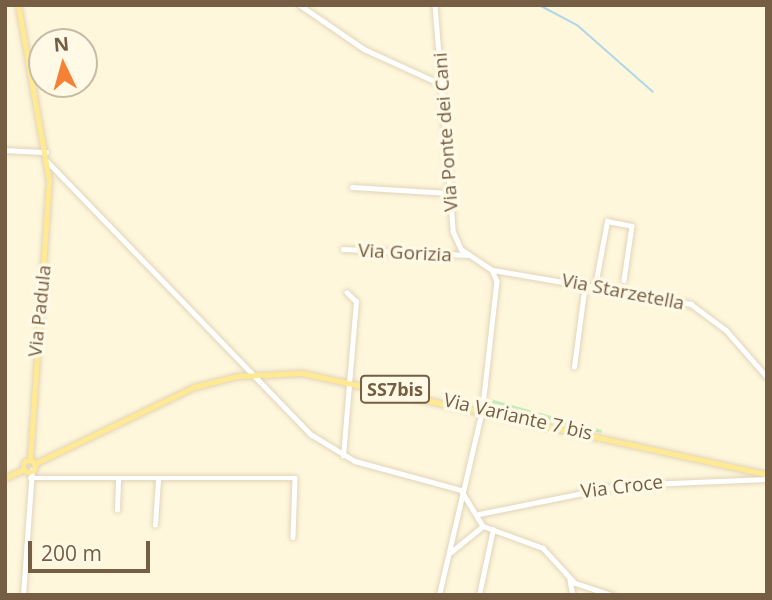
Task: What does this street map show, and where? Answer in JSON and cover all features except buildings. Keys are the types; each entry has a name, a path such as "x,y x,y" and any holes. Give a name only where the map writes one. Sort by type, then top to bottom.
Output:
{"main road":[{"name":"Via Padula","path":"18,5 31,90 47,161 45,279 32,465"},
{"name":"Via Variante 7 bis","path":"32,465 177,393 251,375 349,379 767,477"},
{"path":"5,478 32,465"},
{"path":"24,470 32,465"}],"street":[{"path":"300,5 364,48 443,85"},
{"name":"Via Ponte dei Cani","path":"435,5 443,85 448,193 455,238 467,255"},
{"path":"5,150 46,152"},
{"path":"47,161 251,375 312,435 344,456 461,491 479,514 483,526"},
{"path":"352,187 448,193"},
{"path":"595,286 607,221 632,226 622,291"},
{"name":"Via Gorizia","path":"343,249 467,255"},
{"path":"467,255 492,270 499,304 483,406"},
{"name":"Via Starzetella","path":"492,270 585,284 702,309 767,377"},
{"path":"574,367 585,284"},
{"path":"344,456 356,302 347,293"},
{"path":"439,595 481,414"},
{"path":"23,595 32,465"},
{"path":"24,470 29,480"},
{"name":"Via Croce","path":"479,514 623,485 767,477"},
{"path":"29,480 295,478 293,537"},
{"path":"117,510 118,480"},
{"path":"155,525 158,480"},
{"path":"450,552 483,526"},
{"path":"483,526 543,548 570,579 613,595"},
{"path":"479,595 493,529"},
{"path":"570,579 573,595"}],"green space":[{"path":"490,399 602,430 601,433 489,406"}],"waterway":[{"path":"539,5 577,25 653,92"}]}
